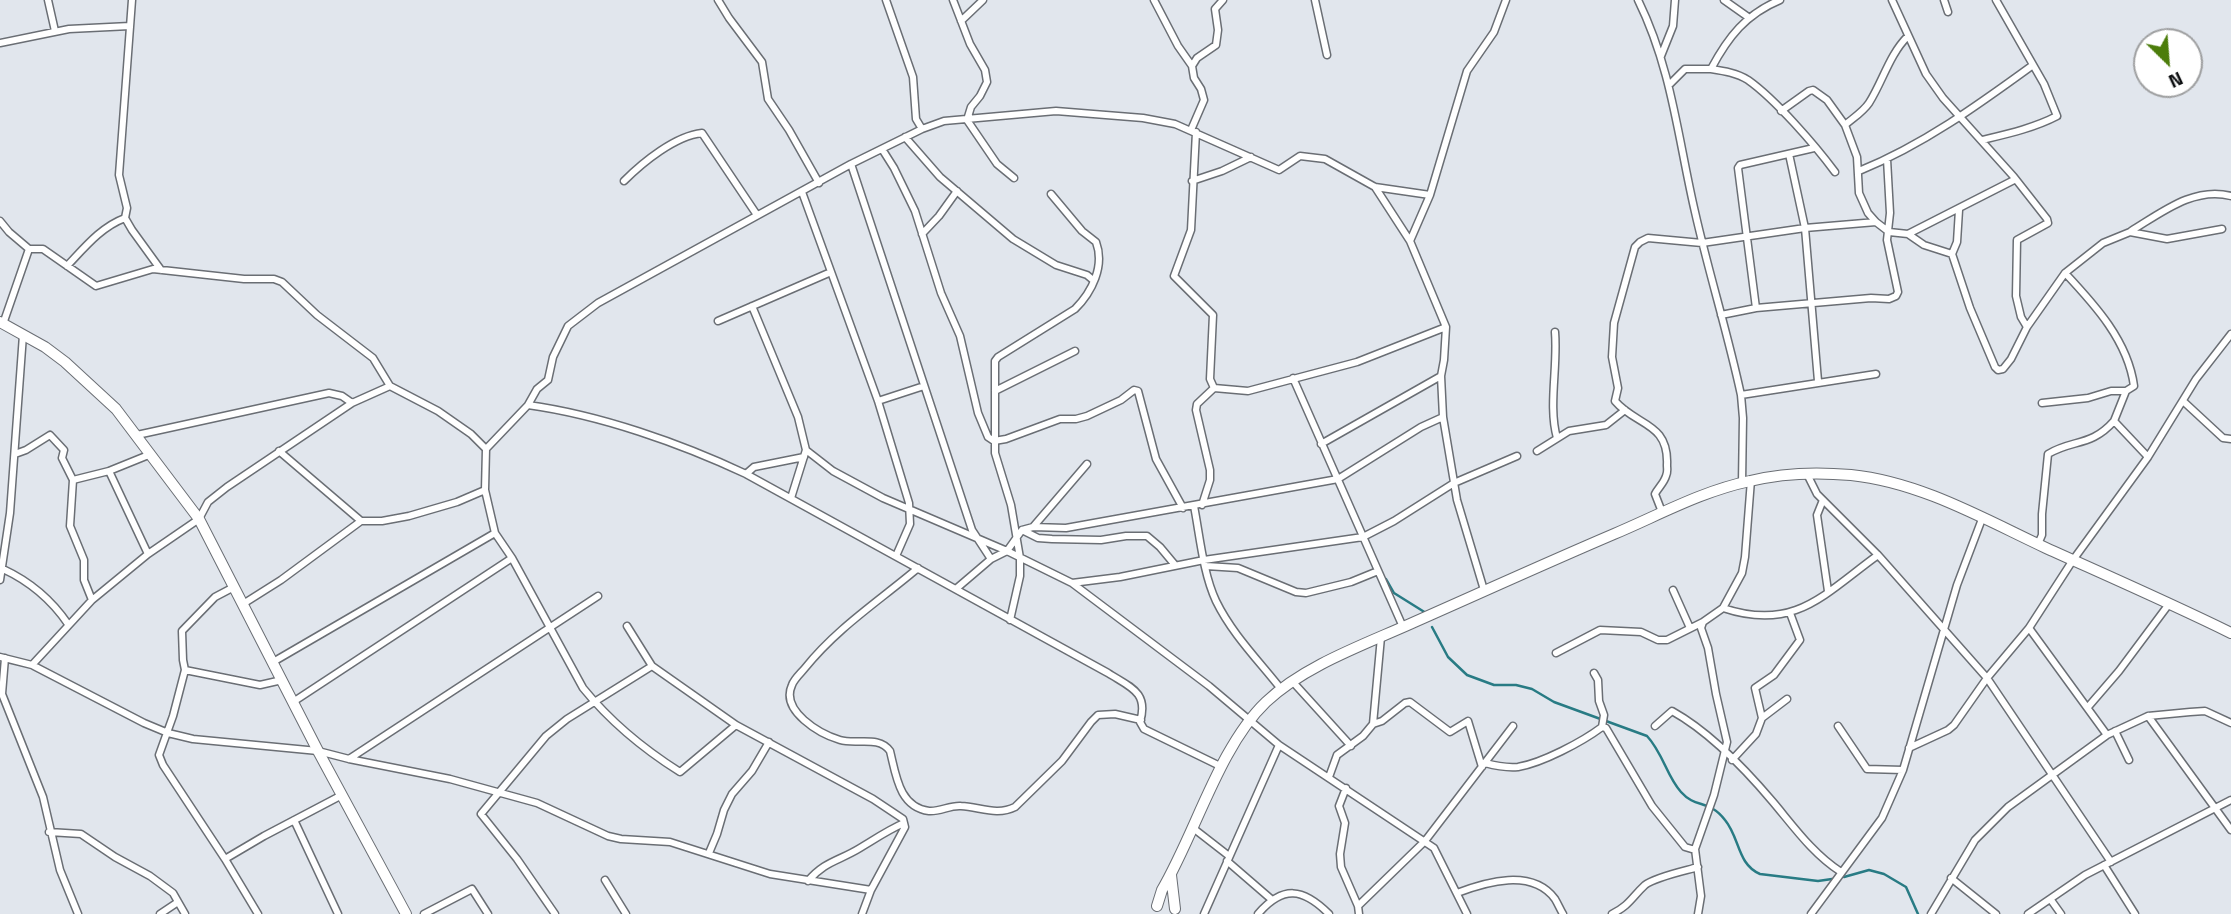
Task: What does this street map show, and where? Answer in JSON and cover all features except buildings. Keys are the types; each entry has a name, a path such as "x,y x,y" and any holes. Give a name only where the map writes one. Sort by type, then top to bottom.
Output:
{"main road":[{"path":"2,323 65,362 116,409 199,519 318,751 406,914"},
{"path":"1155,910 1162,890 1234,742 1250,720 1292,681 1484,590 1662,512 1747,481 1807,474 1852,475 1900,484 2231,633"},
{"path":"1171,875 1176,912"},
{"path":"1155,910 1163,903 1170,904 1176,912"}],"street":[{"path":"48,0 55,31"},
{"path":"132,0 119,175 127,208 125,218 161,270"},
{"path":"719,0 762,62 768,99 819,183"},
{"path":"886,0 913,77 916,119 922,129"},
{"path":"953,0 970,44 985,70 987,82 971,107 967,120"},
{"path":"961,21 982,0"},
{"path":"1192,66 1197,58 1216,45 1218,30 1215,9 1223,0"},
{"path":"1315,0 1327,55"},
{"path":"1410,241 1430,195 1467,71 1494,32 1506,0"},
{"path":"1556,653 1601,630 1642,632 1658,640 1675,638 1723,608 1742,573 1745,557 1747,481 1741,395 1702,243 1670,84 1638,0"},
{"path":"1661,56 1673,26 1675,0"},
{"path":"1724,0 1748,17"},
{"path":"1711,69 1729,37 1748,17 1780,0"},
{"path":"1892,0 1926,74 1943,98 2035,202 2048,223 2017,240 2016,296 2021,317 2027,327"},
{"path":"1944,0 1948,12"},
{"path":"1982,140 2012,130 2030,128 2057,116 2033,65 1996,0"},
{"path":"1154,1 1192,66 1203,100 1194,131 1191,230 1174,276 1213,315 1210,379 1213,388"},
{"path":"0,43 55,31 130,26"},
{"path":"1845,125 1863,112 1890,60 1908,36"},
{"path":"1859,171 1962,117 2033,65"},
{"path":"1670,84 1685,69 1711,69 1735,74 1747,80 1781,111 1835,172"},
{"path":"1781,111 1813,90 1827,100 1845,125 1853,144 1859,171 1859,193 1868,213 1889,232 1908,234 1924,245 1952,254"},
{"path":"736,725 680,772 636,739 595,703 583,688 512,558 495,533 485,489 486,449 528,405 537,389 548,380 553,357 568,326 598,303 851,164 944,121 1056,111 1143,118 1194,131 1279,170 1300,156 1325,159 1375,187 1430,195"},
{"path":"967,120 997,164 1014,178"},
{"path":"624,181 643,162 667,147 702,133 757,215"},
{"path":"905,137 940,177 1013,239 1056,265 1087,275 1093,280"},
{"path":"1756,308 1738,168 1740,165 1814,148"},
{"path":"882,149 904,186 941,293 960,335 978,413 988,437 994,441 1006,439 1060,418 1076,419 1087,416 1121,400 1133,390 1138,391 1156,459 1183,508"},
{"path":"1789,154 1805,228 1818,381"},
{"path":"1192,181 1251,157"},
{"path":"1721,315 1756,308 1889,299 1896,296 1898,292 1887,240 1886,159"},
{"path":"851,164 970,522 991,559"},
{"path":"1908,234 2014,180"},
{"path":"1375,187 1410,241 1446,327 1441,376 1443,417 1462,520 1484,590"},
{"path":"922,234 957,191"},
{"path":"803,192 878,401 910,509 910,524 896,556"},
{"path":"2120,237 2190,197 2217,192 2231,196"},
{"path":"1010,620 1020,576 1020,558 1011,505 995,453 995,361 1075,309 1084,300 1100,267 1096,242 1082,231 1051,194"},
{"path":"1959,210 1957,242 1952,254 1970,308 1998,370 2003,369 2011,359 2027,327 2065,273 2103,243 2130,232 2167,239 2222,229"},
{"path":"68,266 97,235 114,222 125,218"},
{"path":"0,221 29,249 43,249 96,286 146,271 161,270 244,279 274,279 282,282 317,315 373,358 390,386 439,411 471,434 486,449"},
{"path":"1662,512 1655,494 1667,475 1668,455 1658,432 1615,401 1618,388 1612,357 1612,340 1632,254 1640,242 1648,238 1702,243 1805,228 1876,222"},
{"path":"2,323 29,249"},
{"path":"718,321 831,272"},
{"path":"2042,403 2088,398 2111,391 2126,391 2132,389 2134,383 2120,343 2095,306 2065,273"},
{"path":"752,306 798,417 805,454 791,498"},
{"path":"1281,689 1234,630 1216,600 1205,563 1198,505 1210,480 1210,470 1196,410 1197,404 1213,388 1248,391 1357,362 1446,327"},
{"path":"1555,332 1557,364 1553,418 1558,438"},
{"path":"1909,748 1954,725 1987,678 2029,628 2073,560 2148,457 2196,379 2231,334"},
{"path":"0,580 10,513 23,335"},
{"path":"995,391 1075,351"},
{"path":"1741,395 1876,374"},
{"path":"1321,444 1441,376"},
{"path":"1293,378 1403,627"},
{"path":"32,665 92,600 148,554 199,519 208,502 352,403 390,386"},
{"path":"878,401 925,386"},
{"path":"2038,544 2042,535 2048,454 2100,435 2114,421 2126,391"},
{"path":"137,435 329,393 342,396 352,403"},
{"path":"2183,401 2223,438 2231,439"},
{"path":"528,405 568,410 703,454 746,474 1108,673 1140,696 1144,729 1222,767"},
{"path":"1537,451 1569,431 1606,425 1625,410"},
{"path":"957,588 991,559 1007,551 1022,530 1033,527 1066,528 1338,480 1421,427 1443,417"},
{"path":"2114,421 2148,457"},
{"path":"15,454 52,436 64,450 62,458 73,480 70,526 84,560 84,580 92,600"},
{"path":"279,451 361,521"},
{"path":"73,480 109,471 152,454"},
{"path":"746,474 754,467 805,454 883,498 1007,551 1072,583 1279,745 1425,841 1439,855 1467,914"},
{"path":"1072,583 1363,537 1454,483 1517,456"},
{"path":"1033,527 1087,464"},
{"path":"109,471 148,554"},
{"path":"1807,474 1823,500 1878,555 1987,678 2054,775 2108,863 2135,914"},
{"path":"243,604 281,580 361,521 382,521 409,516 457,502 485,489"},
{"path":"1823,500 1817,515 1828,591"},
{"path":"0,512 10,513"},
{"path":"1811,914 1882,818 1903,770 1957,585 1982,519"},
{"path":"1022,530 1038,538 1052,539 1101,540 1147,536 1175,565"},
{"path":"273,662 495,533"},
{"path":"1723,608 1758,616 1772,617 1790,613 1809,606 1878,555"},
{"path":"293,702 512,558"},
{"path":"1205,563 1238,568 1296,592 1306,593 1351,582 1378,571"},
{"path":"918,568 822,646 791,686 790,698 793,709 801,718 830,736 843,741 877,742 887,746 901,793 907,800 929,811 962,806 1001,812 1008,810 1015,807 1062,761 1098,715 1115,714 1141,720"},
{"path":"3,569 28,581 55,606 68,624"},
{"path":"234,587 215,597 182,631 185,670 159,755 258,914"},
{"path":"1673,590 1690,628"},
{"path":"349,759 598,596"},
{"path":"2088,707 2119,671 2168,604"},
{"path":"1762,718 1755,688 1774,676 1800,640 1790,613"},
{"path":"1698,914 1701,896 1695,850 1726,754 1727,742 1708,648 1701,628 1703,622"},
{"path":"627,626 652,666 736,725 899,815 905,827 871,890 862,914"},
{"path":"2029,628 2107,735"},
{"path":"1329,777 1337,755 1363,736 1373,724 1381,637"},
{"path":"78,914 60,870 43,797 2,694 3,657 32,665 167,733 193,739 318,751 450,779 537,803 608,836 670,842 770,874 871,890"},
{"path":"555,914 517,859 480,816 546,736 567,719 652,666"},
{"path":"185,670 260,685 282,680"},
{"path":"1484,765 1518,767 1575,745 1602,726 1604,715 1599,701 1600,688 1594,673"},
{"path":"1292,681 1351,746"},
{"path":"1732,760 1756,734 1762,718 1787,699"},
{"path":"1373,724 1382,722 1410,702 1450,732 1468,721 1484,765"},
{"path":"1655,726 1672,711 1718,746 1769,798 1799,835 1841,872"},
{"path":"1931,914 1975,840 2008,807 2107,735 2148,716 2205,711 2231,723"},
{"path":"2148,716 2231,830"},
{"path":"1358,906 1425,841 1513,726"},
{"path":"1602,726 1609,731 1626,765 1652,806 1685,847 1695,850"},
{"path":"1838,726 1867,769 1903,770"},
{"path":"2115,731 2129,760"},
{"path":"709,853 732,794 752,771 769,742"},
{"path":"1204,914 1279,745"},
{"path":"1346,788 1339,806 1345,823 1340,854 1341,867 1359,914"},
{"path":"225,859 342,795"},
{"path":"2028,914 2085,874 2231,800"},
{"path":"294,820 338,914"},
{"path":"808,881 824,865 904,823"},
{"path":"1193,828 1271,899"},
{"path":"49,832 81,834 166,886 186,914"},
{"path":"1612,914 1629,904 1653,881 1698,867"},
{"path":"1951,878 1996,914"},
{"path":"1457,893 1513,879 1528,881 1555,899 1563,914"},
{"path":"606,880 626,914"},
{"path":"424,914 472,889 488,914"},
{"path":"1258,914 1271,899 1299,893 1309,896 1329,914"},
{"path":"2051,900 2062,914"},
{"path":"160,914 178,902"}],"waterway":[{"path":"1386,579 1394,593 1426,613"},
{"path":"1432,627 1448,657 1467,675 1494,685 1516,685 1532,689 1554,702 1647,736 1681,792 1692,801 1713,809 1725,820 1743,857 1753,870 1760,874 1818,881 1832,879"},
{"path":"1844,877 1869,870 1884,874 1906,887 1918,914"}]}
